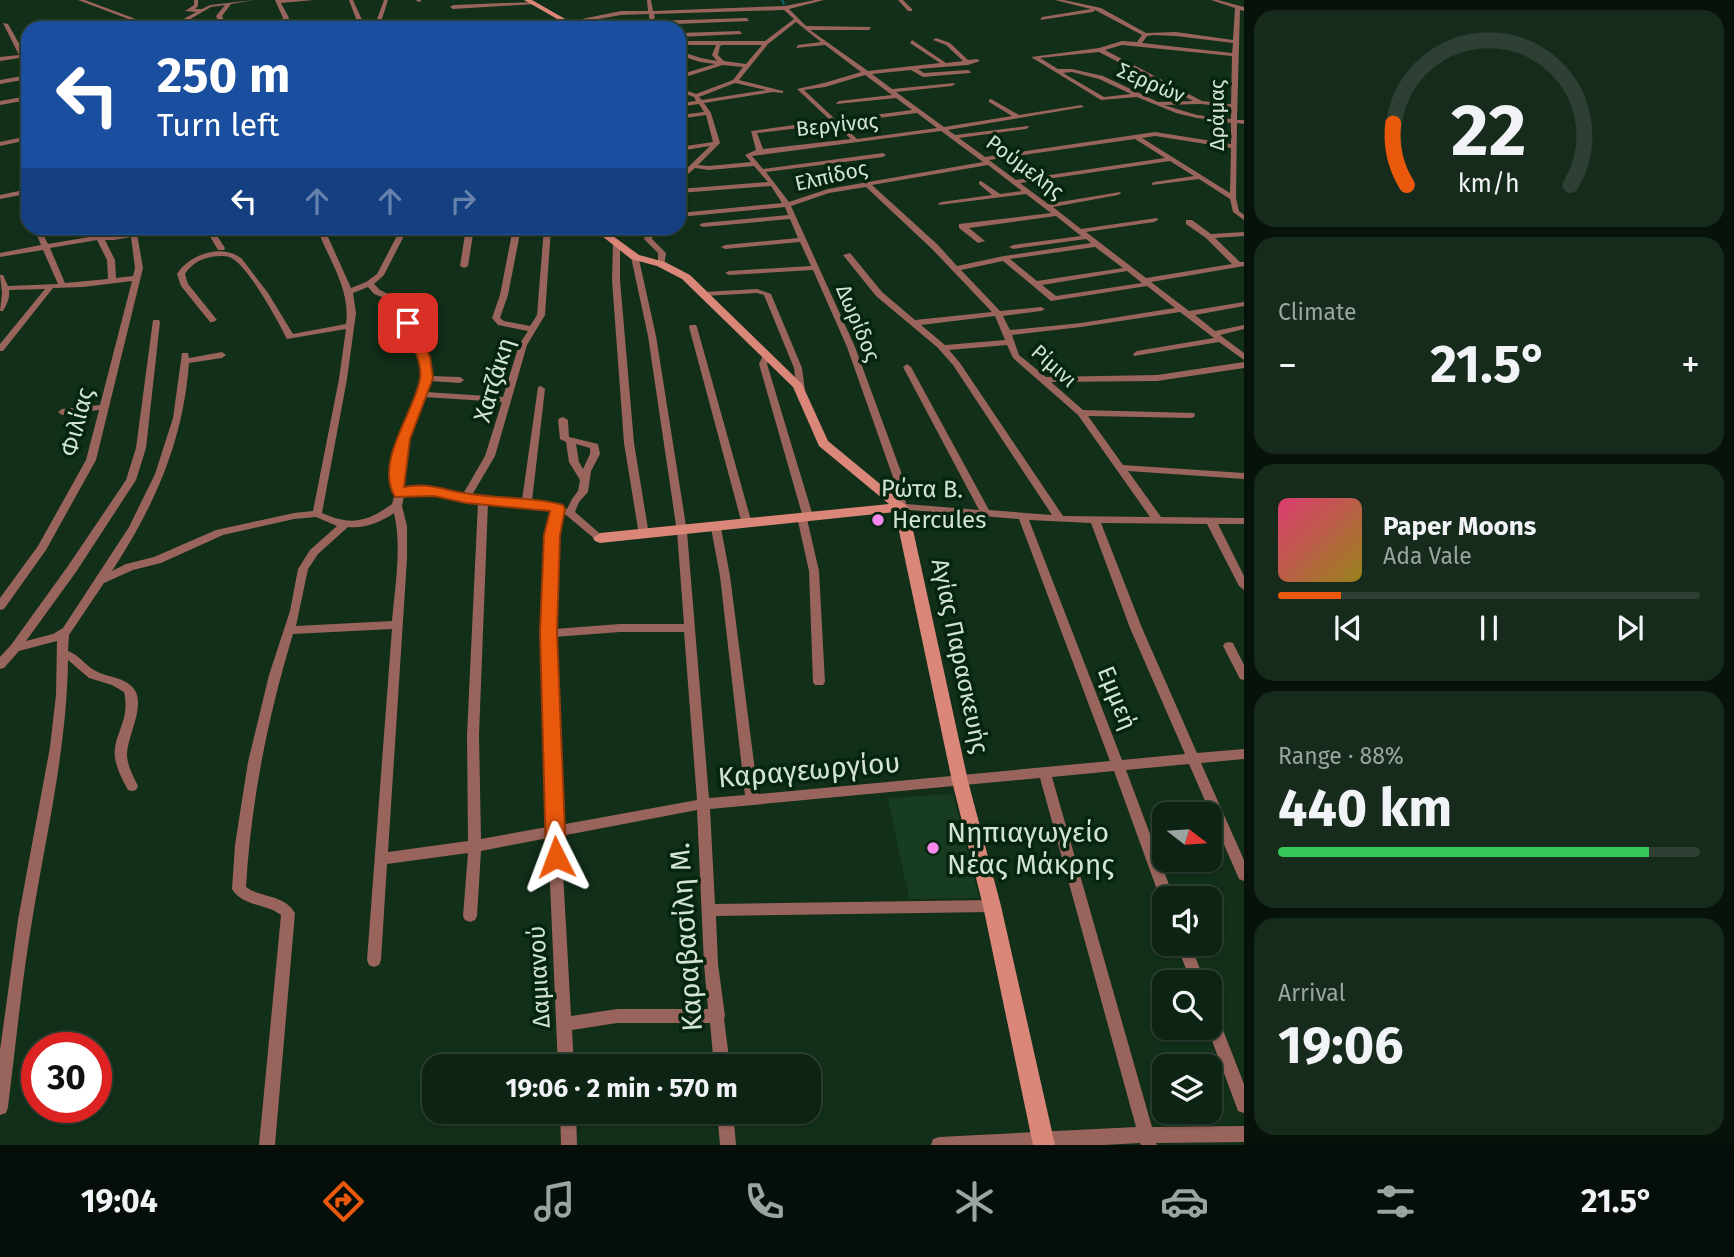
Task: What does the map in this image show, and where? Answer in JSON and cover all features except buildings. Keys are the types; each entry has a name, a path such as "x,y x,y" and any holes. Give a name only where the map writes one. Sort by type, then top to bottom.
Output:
{"street":[{"path":"80,0 137,21"},
{"path":"103,0 104,10"},
{"path":"196,0 196,6 188,11 223,10"},
{"path":"183,21 210,6 252,0"},
{"path":"283,21 286,18 277,1 312,0"},
{"path":"351,0 357,21"},
{"path":"379,21 386,0"},
{"path":"649,0 652,21"},
{"path":"576,21 651,11 751,8 760,5 785,8 822,0"},
{"path":"900,0 910,10"},
{"path":"1057,0 1099,9 1145,35"},
{"path":"1213,0 1242,7"},
{"path":"453,7 530,1 568,21"},
{"path":"221,21 219,18 228,2"},
{"name":"Δράμας","path":"1233,194 1234,55 1242,7"},
{"path":"735,43 751,8"},
{"name":"Ρούμελης","path":"785,8 805,28 1058,214 1244,356"},
{"path":"1042,19 1099,9"},
{"path":"686,24 747,20"},
{"path":"696,96 735,81 766,43 796,20"},
{"path":"5,24 21,48"},
{"path":"805,28 869,28"},
{"path":"1138,44 1145,35 1162,30 1244,42"},
{"path":"1236,31 1244,32"},
{"path":"686,35 740,33"},
{"path":"936,40 948,44 968,63"},
{"path":"719,61 716,48 723,42"},
{"path":"912,42 946,65"},
{"path":"686,43 766,43"},
{"path":"798,47 827,43"},
{"path":"1136,95 1107,100 1034,57 1100,50 1116,44 1234,55"},
{"path":"1100,50 1201,103"},
{"path":"930,54 954,51"},
{"path":"686,55 747,64"},
{"path":"1,59 21,56"},
{"path":"686,75 719,61"},
{"path":"855,140 800,89 868,74 977,61"},
{"path":"1234,65 1244,66"},
{"path":"912,68 925,76 968,72"},
{"name":"Σερρών","path":"1057,71 1082,71 1154,103 1197,117 1244,122"},
{"path":"0,82 21,77"},
{"path":"735,81 781,92"},
{"path":"839,103 952,84"},
{"path":"1234,85 1244,86"},
{"path":"686,104 771,91"},
{"path":"686,92 696,96 702,103 708,113 717,143"},
{"path":"0,103 21,99"},
{"path":"991,100 1018,117"},
{"path":"1154,103 1244,102"},
{"name":"Βεργίνας","path":"760,151 943,129 1081,107"},
{"path":"758,168 748,154 760,151 753,132 918,111"},
{"path":"686,116 708,113"},
{"path":"954,137 1026,127"},
{"name":"Ελπίδος","path":"686,214 787,205 828,191 987,161 1159,134 1244,153"},
{"path":"1137,137 1200,177 1233,194 1244,191"},
{"path":"692,166 709,169 758,168 883,155 867,139"},
{"path":"0,144 21,140"},
{"path":"686,148 717,143"},
{"path":"686,172 717,143"},
{"path":"1014,182 1171,159"},
{"name":"Δωρίδος","path":"758,168 787,205 865,385 899,480 901,507"},
{"path":"1234,170 1244,171"},
{"path":"1154,184 1200,177"},
{"path":"981,183 997,195"},
{"path":"686,190 773,184"},
{"name":"Ρίμινι","path":"868,185 998,314 1010,337 1010,348 1016,356 1081,413 1158,520"},
{"path":"941,204 1027,192"},
{"path":"0,197 21,193"},
{"path":"1047,206 1118,193"},
{"path":"1233,194 1236,212 1244,218"},
{"path":"981,241 962,226 1058,214"},
{"path":"704,225 791,217"},
{"path":"1080,231 1154,220"},
{"path":"1189,222 1241,264"},
{"path":"1209,236 1244,234"},
{"path":"40,235 62,285"},
{"path":"0,255 123,235"},
{"name":"Φιλίας","path":"0,606 31,565 91,460 139,268 135,235"},
{"path":"213,235 221,248"},
{"path":"317,514 334,433 350,326 349,292 323,235"},
{"path":"349,292 369,284 385,269 402,235"},
{"path":"464,266 469,235"},
{"path":"516,235 504,295 496,318 501,323 532,329"},
{"name":"Χατζάκη","path":"466,498 485,469 523,345 541,315 547,235"},
{"path":"606,235 635,257 662,264 686,277 801,391"},
{"path":"649,235 648,239 660,250 662,264"},
{"path":"100,237 112,261 112,281"},
{"path":"1013,247 1088,237"},
{"path":"725,247 802,240"},
{"path":"617,244 615,270 629,443 644,535"},
{"path":"955,269 1004,258 1098,244"},
{"path":"213,320 184,284 181,274 188,264 201,258 224,254 237,257 276,311 290,337 350,326"},
{"path":"847,255 879,294 943,348 956,363 1060,519"},
{"name":"Καραβασίλη Μ.","path":"635,257 652,336 682,532 711,964 721,1054"},
{"path":"1004,258 1050,298 1058,299 1241,264"},
{"path":"729,273 815,268"},
{"path":"1034,284 1128,269"},
{"path":"0,277 7,288 7,295 0,309"},
{"path":"7,288 137,278"},
{"path":"369,284 377,292 398,301 424,357 427,378 403,439 396,473 402,543 374,960"},
{"path":"0,349 51,286"},
{"path":"704,294 757,291 767,294 798,368 801,391 823,443 901,507"},
{"path":"943,348 1053,329 1244,304"},
{"path":"913,323 1041,309"},
{"path":"0,665 72,569 131,480 141,448 156,322"},
{"path":"693,327 747,524"},
{"path":"1137,354 1218,337 1244,327"},
{"path":"0,1107 33,869 56,747 66,631 138,519 165,465 178,418 185,358 222,355"},
{"path":"767,355 764,363 766,374 805,517 814,571 819,682"},
{"path":"1044,380 1148,379 1244,365"},
{"path":"907,367 986,513"},
{"path":"427,378 460,380"},
{"path":"527,503 541,389"},
{"path":"420,394 508,400"},
{"path":"62,412 104,407"},
{"path":"1081,413 1191,415"},
{"path":"562,421 563,435 572,442 574,462 584,479"},
{"name":"Δαμιανού","path":"565,1054 554,829 549,632 552,535 564,511 583,492 584,479 595,454 595,446 572,442"},
{"path":"1122,468 1244,477"},
{"path":"100,580 220,533 294,516 317,514 345,524 369,522 409,491 434,491 466,498 527,503 564,511 593,536 600,538"},
{"path":"470,916 475,846 473,735 483,500"},
{"name":"Ρώτα Β.","path":"600,538 682,532 901,507 1060,519 1244,521"},
{"name":"Αγίας Παρασκευής","path":"901,507 960,781 992,906 1043,1142"},
{"name":"Εμμεή","path":"1023,517 1068,639 1121,766 1163,886"},
{"path":"1095,520 1136,628 1244,875"},
{"path":"1211,521 1241,574 1244,586"},
{"path":"267,1145 288,913 282,905 244,895 238,883 259,741 290,629 303,569 309,557 345,524"},
{"path":"716,527 725,576 752,799"},
{"path":"290,629 397,625"},
{"path":"549,632 690,628"},
{"path":"15,648 66,631"},
{"path":"1230,646 1244,676"},
{"path":"62,653 76,658 91,674 120,682 129,690 132,712 119,752 124,773 132,786"},
{"name":"Καραγεωργίου","path":"382,859 475,846 554,829 702,804 1195,761 1244,754"},
{"path":"1045,773 1148,1140"},
{"path":"708,910 992,906"},
{"path":"564,1024 617,1016 718,1016"},
{"path":"1220,1040 1244,1105"},
{"path":"568,1124 569,1145"},
{"path":"726,1124 728,1145"},
{"path":"939,1145 1148,1140 1244,1134"}],"shaded area":[{"name":"Νηπιαγωγείο Νέας Μάκρης","path":"953,794 979,898 909,899 888,798"}],"waterway":[{"path":"782,0 784,4"}],"place":[{"name":"Hercules","path":"878,520"},
{"name":"Νηπιαγωγείο Νέας Μάκρης","path":"933,848"}],"route":[{"path":"408,323 424,357 427,378 403,439 396,473 397,489 400,493 434,491 466,498 544,505 558,509 552,535 549,632 556,857"}]}
